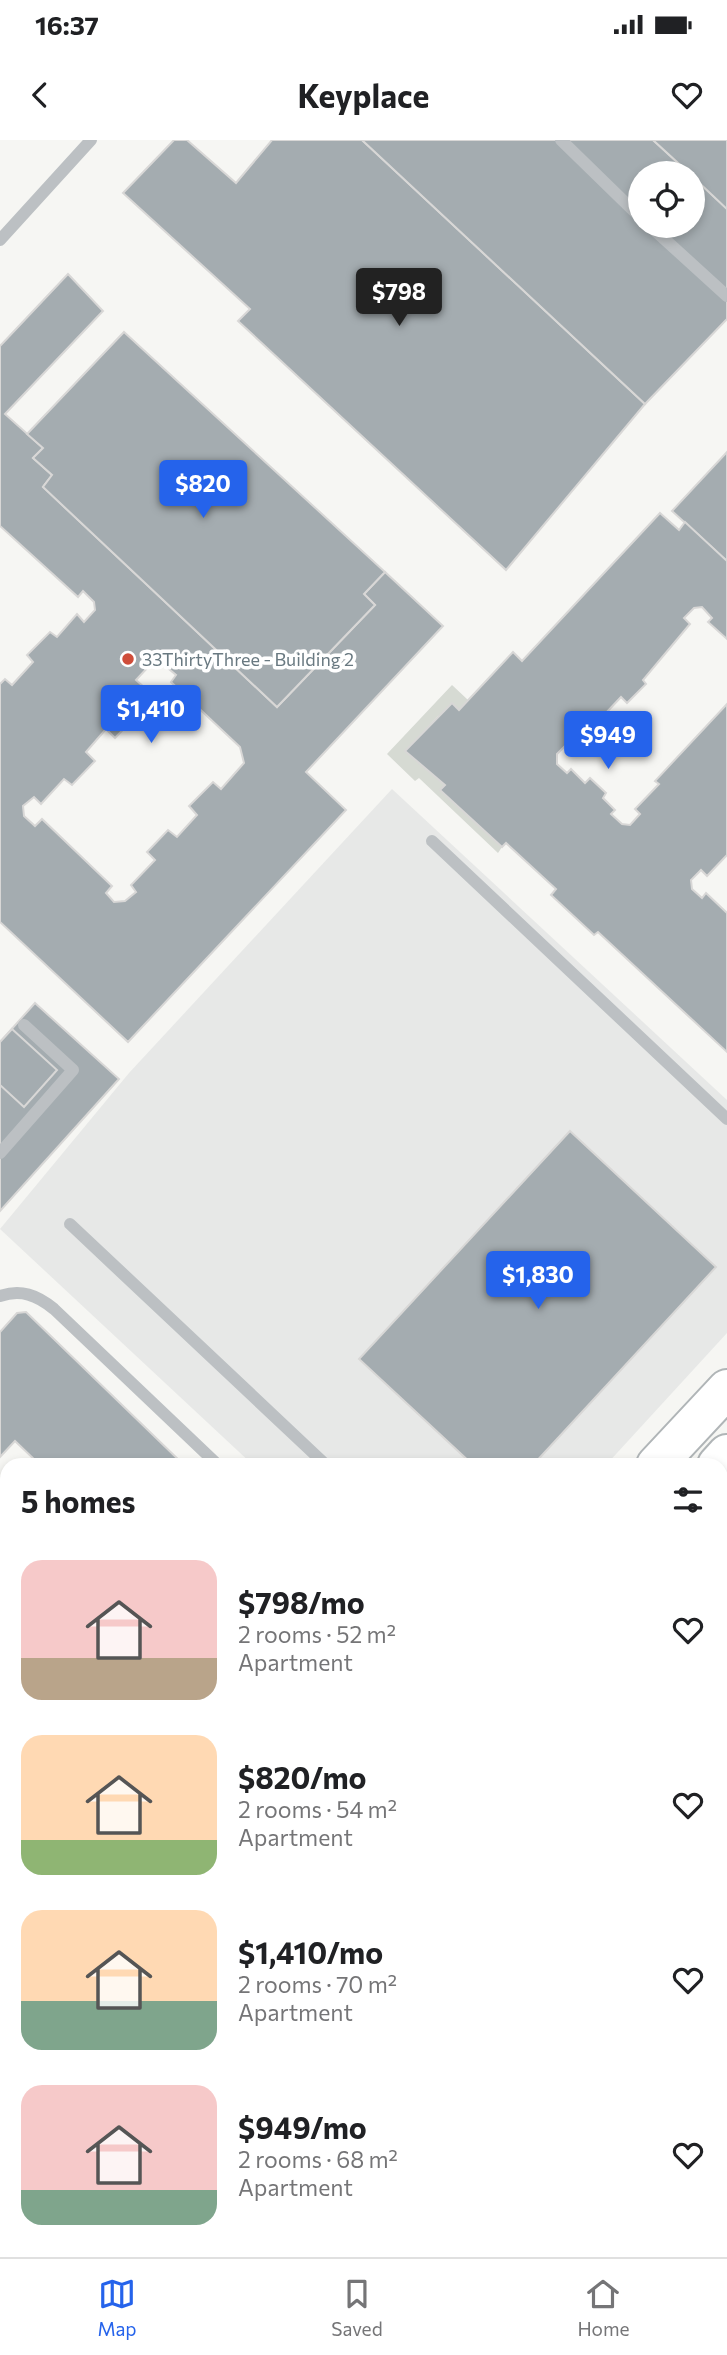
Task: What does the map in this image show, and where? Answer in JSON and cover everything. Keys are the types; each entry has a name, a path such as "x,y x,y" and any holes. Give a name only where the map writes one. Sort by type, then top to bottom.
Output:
{"main road":[{"path":"663,1458 727,1389"}],"street":[{"path":"0,240 91,140"},
{"path":"561,140 628,204"},
{"path":"663,238 727,296"},
{"path":"432,841 727,1119"},
{"path":"0,1153 74,1070 24,1025"},
{"path":"70,1224 319,1458"},
{"path":"0,1296 13,1292 29,1294 54,1308 211,1458"}],"shaded area":[{"path":"452,685 468,700 459,710 438,716 405,751 445,785 441,790 502,847 498,853 419,778 415,781 387,754"},
{"path":"392,789 727,1100 727,1333 612,1458 245,1458 0,1229 129,1073"}],"building":[{"path":"174,140 187,140 236,183 272,140 362,140 645,404 506,570 238,321 250,309 123,193"},
{"path":"362,140 653,140 676,161 628,161 628,238 705,238 705,188 727,209 727,319 645,404"},
{"path":"653,140 727,140 727,209 705,188 705,161 676,161"},
{"name":"33ThirtyThree - Building 2","path":"68,274 103,311 5,414 43,448 33,458 52,475 43,487 277,707 375,605 364,594 385,572 443,626 306,772 346,810 128,1042 0,922 0,684 5,679 12,685 33,662 27,655 50,632 57,637 77,614 84,622 95,610 94,602 83,591 78,597 0,526 0,346","holes":["163,664 176,675 171,682 240,747 244,763 221,789 213,782 189,806 197,815 177,837 168,830 147,852 155,860 131,885 136,892 125,901 114,902 106,893 112,886 42,819 35,826 24,816 23,806 34,797 41,804 64,779 72,785 95,761 86,752 106,729 115,738 138,714 129,706 145,688 136,680 150,665"]},
{"path":"124,332 385,572 364,594 375,605 277,707 43,487 52,475 33,458 43,448 27,434"},
{"path":"727,452 727,561 672,511"},
{"path":"660,513 679,530 685,522 727,561 727,639 708,622 712,618 702,607 694,608 684,618 690,624 643,680 646,684 627,703 621,697 572,749 567,744 557,754 557,764 567,773 571,769 585,783 590,778 606,793 603,798 615,810 611,814 622,824 630,825 640,814 635,809 659,784 655,781 727,704 727,855 707,876 701,870 691,880 692,889 702,898 706,893 727,913 727,1052 598,932 594,935 551,895 556,889 506,843 502,847 440,790 445,785 405,751 452,703 459,710 513,652 522,661"},
{"path":"35,1003 119,1079 0,1211 0,1042"},
{"path":"12,1029 57,1070 24,1107 0,1085 0,1042"},
{"path":"570,1131 716,1267 539,1458 465,1458 359,1359"},
{"path":"26,1312 177,1458 33,1458 15,1441 0,1457 0,1332 17,1313"}],"place":[{"name":"33ThirtyThree - Building 2","path":"128,659"}]}
